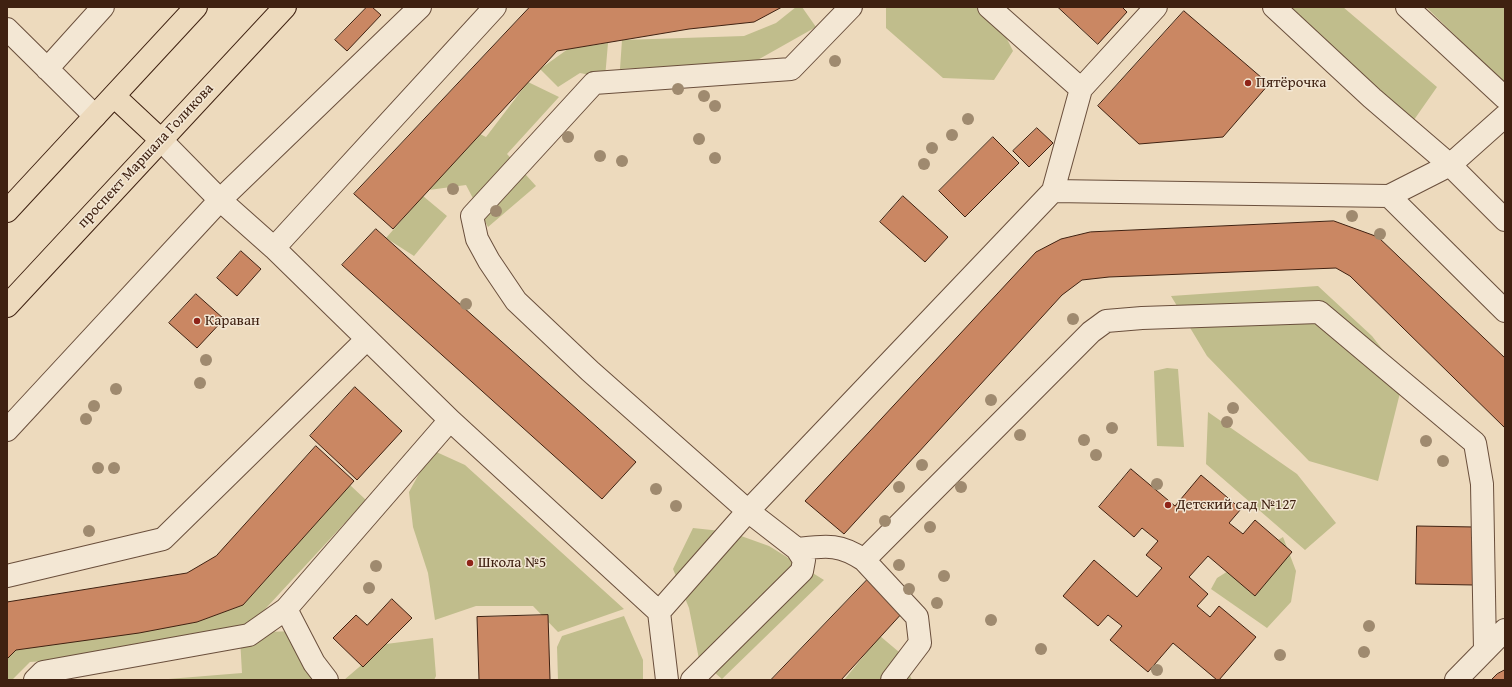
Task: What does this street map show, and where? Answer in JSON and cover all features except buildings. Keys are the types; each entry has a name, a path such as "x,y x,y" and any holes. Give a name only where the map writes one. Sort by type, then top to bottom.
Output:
{"main road":[{"path":"7,211 196,7"},
{"name":"проспект Маршала Голикова","path":"7,306 285,7"},
{"path":"114,96 161,140"}],"street":[{"path":"47,69 103,7"},
{"path":"7,430 220,200 420,7"},
{"path":"274,248 494,7"},
{"path":"692,680 802,571 804,560 796,549 748,511 590,371 516,301 489,262 477,239 472,216 594,83 791,69 851,7"},
{"path":"989,7 1081,89"},
{"path":"659,612 748,511 1053,191 1081,89 1156,7"},
{"path":"1274,7 1372,98 1450,165 1505,220"},
{"path":"1407,7 1505,98"},
{"path":"7,29 95,116"},
{"path":"1053,191 1389,196 1450,165 1505,116"},
{"path":"161,140 220,200 274,248 450,420 659,612 667,680"},
{"path":"1389,196 1505,311"},
{"path":"864,560 1091,332 1106,321 1244,313 1319,312 1475,443 1482,484 1485,650"},
{"path":"7,576 163,539 366,339"},
{"path":"35,680 43,672 248,635 286,609 450,420"},
{"path":"796,549 829,545 854,553 864,560 917,617 920,643 892,680"},
{"path":"286,609 314,663 327,680"},
{"path":"1456,680 1505,630"}],"shaded area":[{"path":"796,7 802,7 816,27 754,62 620,69 622,40 744,36 776,23"},
{"path":"886,7 991,7 1013,51 994,80 943,78 886,28"},
{"path":"1280,7 1343,7 1437,87 1409,127"},
{"path":"1426,7 1505,7 1505,84"},
{"path":"608,43 605,78 580,73 558,87 540,69 568,49"},
{"path":"528,82 559,97 507,154 536,186 488,227 466,185 429,190 480,134 486,137"},
{"path":"423,196 447,216 414,256 386,238"},
{"path":"1318,286 1372,336 1404,377 1378,481 1309,461 1207,356 1171,296"},
{"path":"1167,368 1178,369 1184,447 1157,446 1154,371"},
{"path":"1208,412 1297,474 1336,523 1305,550 1206,464"},
{"path":"432,450 465,465 624,609 558,632 533,606 476,606 435,620 428,573 413,527 409,492"},
{"path":"350,485 366,500 243,633 293,631 314,680 156,680 242,673 240,638 229,649 30,662 12,680 7,680 7,659 16,650 197,622 243,605"},
{"path":"693,528 730,532 769,546 824,580 722,679 699,659 689,608 673,569"},
{"path":"1283,537 1296,571 1291,602 1267,628 1211,589 1217,578"},
{"path":"624,616 643,660 643,680 558,680 557,647 562,636"},
{"path":"880,636 899,652 912,680 844,680"},
{"path":"433,638 436,676 434,680 344,680 386,644"}],"place":[{"name":"Пятёрочка","path":"1248,83"},
{"name":"Караван","path":"197,321"},
{"name":"Детский сад №127","path":"1168,505"},
{"name":"Школа №5","path":"470,563"}]}
